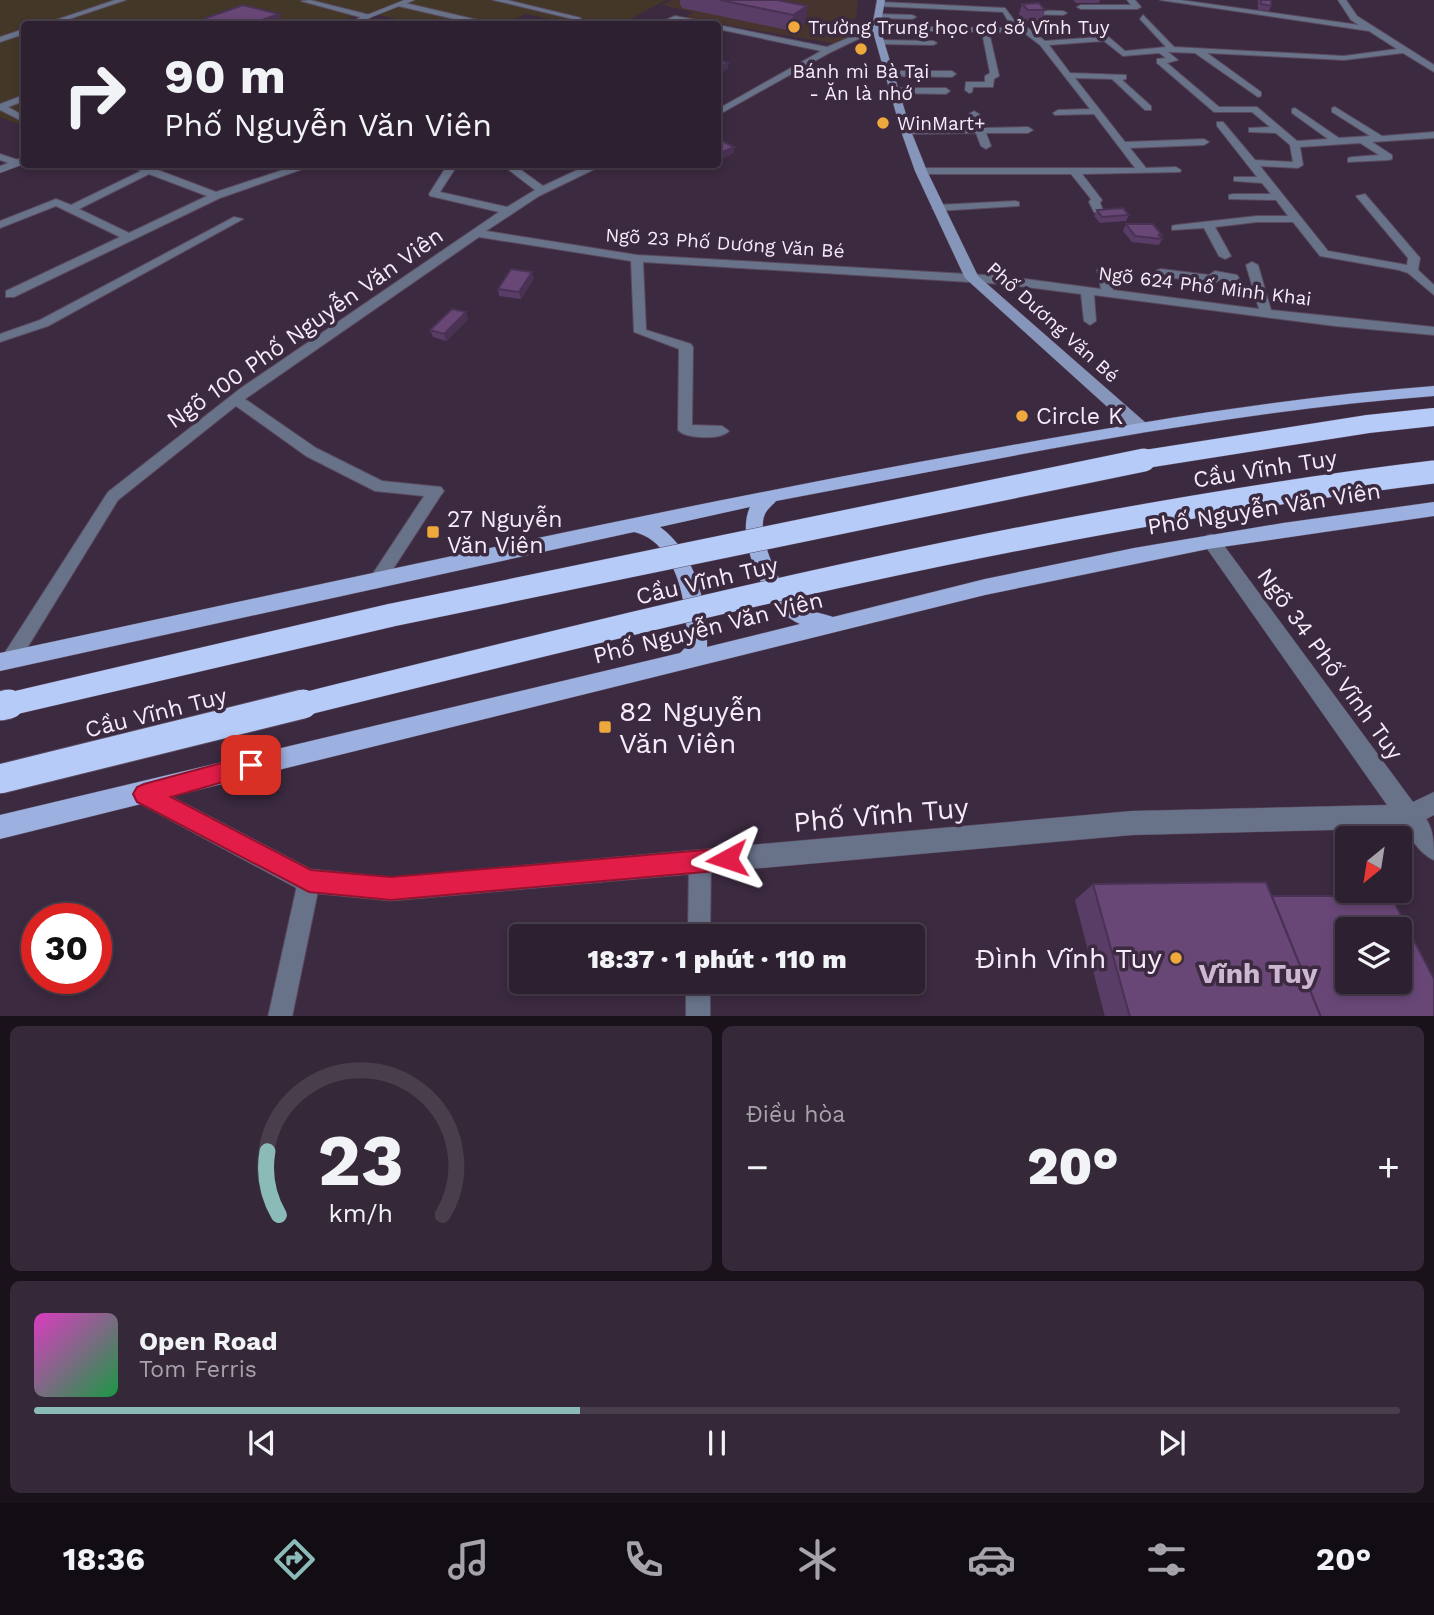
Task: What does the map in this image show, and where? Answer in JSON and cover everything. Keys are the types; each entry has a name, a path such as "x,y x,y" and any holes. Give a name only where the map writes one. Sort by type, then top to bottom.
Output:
{"highway":[{"name":"Cầu Vĩnh Tuy","path":"0,706 391,615 1116,464 1368,424 1434,417"},
{"name":"Cầu Vĩnh Tuy","path":"0,779 558,641 1016,539 1317,486 1434,472"}],"main road":[{"path":"5,661 772,496 1140,427 1366,396 1434,391"},
{"path":"772,496 756,512 753,531 767,574 789,608 808,620 837,624"},
{"name":"Phố Nguyễn Văn Viên","path":"0,827 837,624 944,594 1212,541 1434,509"},
{"path":"632,525 654,531 669,544 688,584 698,632 697,650 687,659"}],"street":[{"path":"356,21 411,0"},
{"name":"Phố Dương Văn Bé","path":"879,12 881,42 906,131 937,208 972,278 1140,427"},
{"path":"0,170 21,162"},
{"name":"Ngõ 34 Phố Vĩnh Tuy","path":"1212,541 1409,816"},
{"name":"Phố Vĩnh Tuy","path":"144,794 309,881 391,889 1132,823 1409,816 1434,803"}],"lane":[{"path":"57,21 122,0"},
{"path":"497,0 577,18"},
{"path":"1081,7 1137,7 1131,0"},
{"path":"1164,0 1274,12 1373,29"},
{"path":"1342,0 1354,18 1434,69"},
{"path":"305,1 366,17"},
{"path":"401,4 471,21"},
{"path":"721,111 828,50 879,12 961,4 1006,12 1063,13"},
{"path":"879,12 912,17"},
{"path":"879,12 985,29 1025,30 1043,43 1143,171"},
{"path":"1006,12 1017,29"},
{"path":"1274,12 1285,24 1276,24 1280,27"},
{"path":"1143,17 1174,60 1160,61 1217,110 1254,109 1295,144 1434,135"},
{"path":"668,21 675,18 691,21"},
{"path":"1101,25 1090,26 1123,54 1197,50 1344,58 1406,50"},
{"path":"721,28 828,50"},
{"path":"969,90 969,84 990,85 989,76 995,76 985,29"},
{"path":"0,40 21,33"},
{"path":"1043,43 1106,40"},
{"path":"881,42 933,46"},
{"path":"1197,50 1258,94"},
{"path":"890,74 952,74"},
{"path":"1068,75 1119,78 1148,108"},
{"path":"895,92 947,91"},
{"path":"0,107 21,99"},
{"path":"0,107 21,118"},
{"path":"1335,110 1381,139"},
{"path":"1058,113 1096,111"},
{"path":"1295,111 1338,142"},
{"path":"974,114 986,146"},
{"path":"1220,124 1324,254 1401,267 1412,271 1434,292"},
{"path":"906,131 1028,130"},
{"path":"1252,130 1278,130"},
{"path":"1352,160 1389,157 1364,141"},
{"path":"1123,145 1204,142"},
{"path":"1252,163 1298,165 1295,144"},
{"path":"0,157 21,162"},
{"path":"141,168 216,196"},
{"path":"10,295 216,196 300,168"},
{"path":"450,168 434,194 507,210"},
{"path":"511,168 541,190"},
{"name":"Ngõ 100 Phố Nguyễn Văn Viên","path":"5,661 113,496 236,399 507,210 541,190 591,168"},
{"path":"921,172 1176,170"},
{"path":"71,209 148,171"},
{"path":"1074,171 1097,201 1094,202 1098,210"},
{"path":"1238,179 1266,180"},
{"path":"1361,196 1413,258 1412,271"},
{"path":"1233,197 1279,197"},
{"path":"0,225 56,202 129,237"},
{"path":"937,208 1015,204"},
{"path":"0,338 44,323 238,219"},
{"path":"1176,228 1257,219 1297,219"},
{"path":"1208,225 1224,256"},
{"name":"Ngõ 23 Phố Dương Văn Bé","path":"477,233 637,258 972,278"},
{"path":"637,258 640,332 685,347 685,430 722,431"},
{"path":"1252,265 1266,313"},
{"path":"1102,270 1108,293"},
{"path":"1161,273 1215,279 1215,275 1233,276 1234,285 1259,289"},
{"name":"Ngõ 624 Phố Minh Khai","path":"972,278 1087,290 1216,312 1266,313 1434,331"},
{"path":"1087,290 1090,321"},
{"path":"236,399 311,452 380,487 436,491 376,581"},
{"path":"1409,816 1434,849"},
{"path":"699,924 700,861"},
{"path":"279,1016 309,881"},
{"path":"698,994 698,1016"}],"shaded area":[{"path":"0,0 666,0 627,21 560,21 526,14 510,21 406,21 365,12 342,21 21,21 21,125 0,117"},
{"name":"Trường Trung học cơ sở Vĩnh Tuy","path":"672,0 858,0 856,18 851,20 854,34 837,44 721,24 721,21 685,18 693,12 661,5"}],"building":[{"path":"720,0 777,0 807,6 793,15"},
{"path":"1261,0 1271,0 1271,6 1261,4"},
{"path":"1039,3 1045,10 1028,10 1022,4"},
{"path":"243,5 279,14 259,21 198,21"},
{"path":"721,140 734,147 721,153"},
{"path":"1123,208 1129,215 1102,217 1097,210"},
{"path":"1126,224 1153,224 1162,239 1135,236"},
{"path":"511,269 532,272 519,292 498,289"},
{"path":"452,309 466,312 444,334 430,330"},
{"name":"Đình Vĩnh Tuy","path":"1266,882 1321,1016 1130,1016 1093,884"},
{"path":"1272,896 1335,896 1335,903 1395,903 1402,917 1335,917 1335,994 1412,994 1412,937 1434,979 1434,1016 1321,1016"}],"place":[{"name":"Trường Trung học cơ sở Vĩnh Tuy","path":"794,27"},
{"name":"Bánh mì Bà Tại - Ăn là nhớ","path":"861,49"},
{"name":"WinMart+","path":"883,123"},
{"name":"Circle K","path":"1022,416"},
{"name":"27 Nguyễn Văn Viên","path":"433,532"},
{"name":"82 Nguyễn Văn Viên","path":"605,727"},
{"name":"Đình Vĩnh Tuy","path":"1176,958"}],"district":[{"name":"Vĩnh Tuy","path":"1258,973"}],"route":[{"path":"251,765 144,794 309,881 391,889 727,859"}]}
